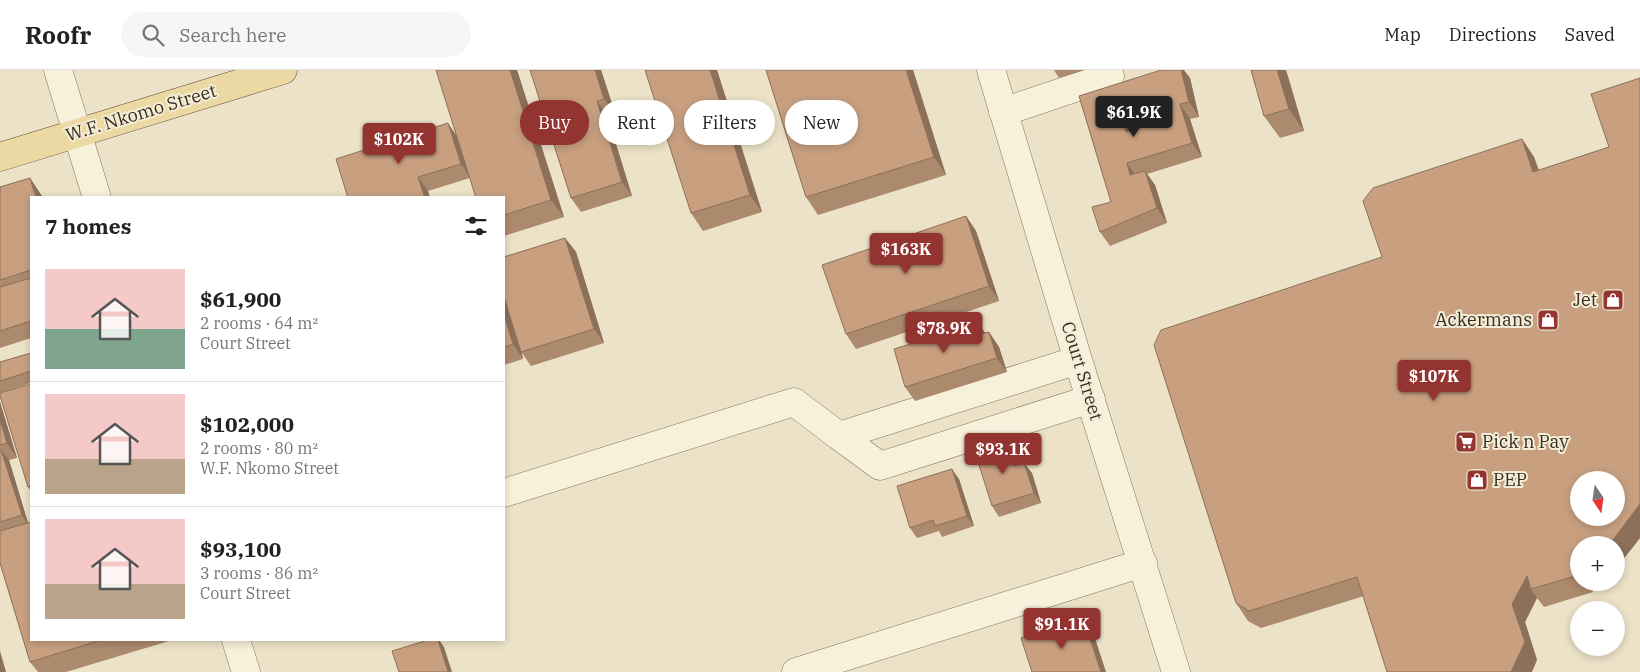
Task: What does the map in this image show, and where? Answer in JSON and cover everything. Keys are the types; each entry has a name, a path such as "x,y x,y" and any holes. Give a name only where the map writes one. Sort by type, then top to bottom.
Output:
{"main road":[{"name":"W.F. Nkomo Street","path":"0,157 282,70"}],"street":[{"path":"58,70 96,196"},
{"name":"Court Street","path":"990,70 1078,360 1176,672"},
{"path":"1003,112 1110,76"},
{"path":"839,436 1078,360"},
{"path":"505,493 794,402 880,466 1091,399"},
{"path":"796,672 1143,563"},
{"path":"236,641 246,672"}],"building":[{"path":"436,70 510,70 520,102 520,145 534,145 551,200 505,215 505,196 475,196"},
{"path":"530,70 595,70 604,99 597,101 599,107 599,145 611,145 622,182 571,198 554,145 589,145 589,100 540,100"},
{"path":"645,70 710,70 720,100 684,100 684,145 734,145 750,195 691,213 669,145 674,145 674,100 655,100"},
{"path":"766,70 906,70 934,157 806,197 790,145 858,145 858,100 785,100 785,130"},
{"path":"1161,70 1181,70 1189,102 1180,104 1192,143 1127,163 1130,175 1145,171 1157,208 1100,232 1092,207 1111,202 1079,96","holes":["1160,102 1166,120 1126,132 1120,114"]},
{"path":"1251,70 1277,70 1289,109 1264,116"},
{"path":"1640,78 1640,504 1625,524 1625,471 1570,471 1570,526 1623,526 1616,536 1570,536 1570,578 1531,589 1527,576 1512,604 1525,642 1511,672 1387,672 1357,577 1249,611 1236,603 1154,345 1161,330 1382,257 1363,201 1373,188 1522,139 1533,172 1609,147 1591,94"},
{"path":"448,123 461,164 418,177 424,196 347,196 336,159"},
{"path":"30,178 35,196 30,196 30,270 0,280 0,187"},
{"path":"966,216 989,286 846,334 822,265"},
{"path":"565,238 594,329 521,352 505,300 505,257"},
{"path":"30,278 30,321 0,331 0,287"},
{"path":"505,317 513,344 505,347"},
{"path":"978,323 981,334 989,332 997,358 905,387 894,349"},
{"path":"30,353 30,371 0,381 0,362"},
{"path":"30,384 30,486 28,487 0,396 0,393"},
{"path":"0,420 7,443 0,445"},
{"path":"1007,442 1014,466 1024,463 1034,493 992,506 975,452"},
{"path":"0,450 22,515 0,522"},
{"path":"952,469 967,516 935,526 933,520 910,528 897,486"},
{"path":"30,522 30,641 98,641 30,662 0,563 0,531"},
{"path":"1083,618 1101,672 1032,672 1021,638"},
{"path":"425,641 438,641 448,672 399,672 392,651"}],"place":[{"name":"Jet","path":"1613,300"},
{"name":"Ackermans","path":"1548,320"},
{"name":"Pick n Pay","path":"1466,442"},
{"name":"PEP","path":"1477,480"}]}
